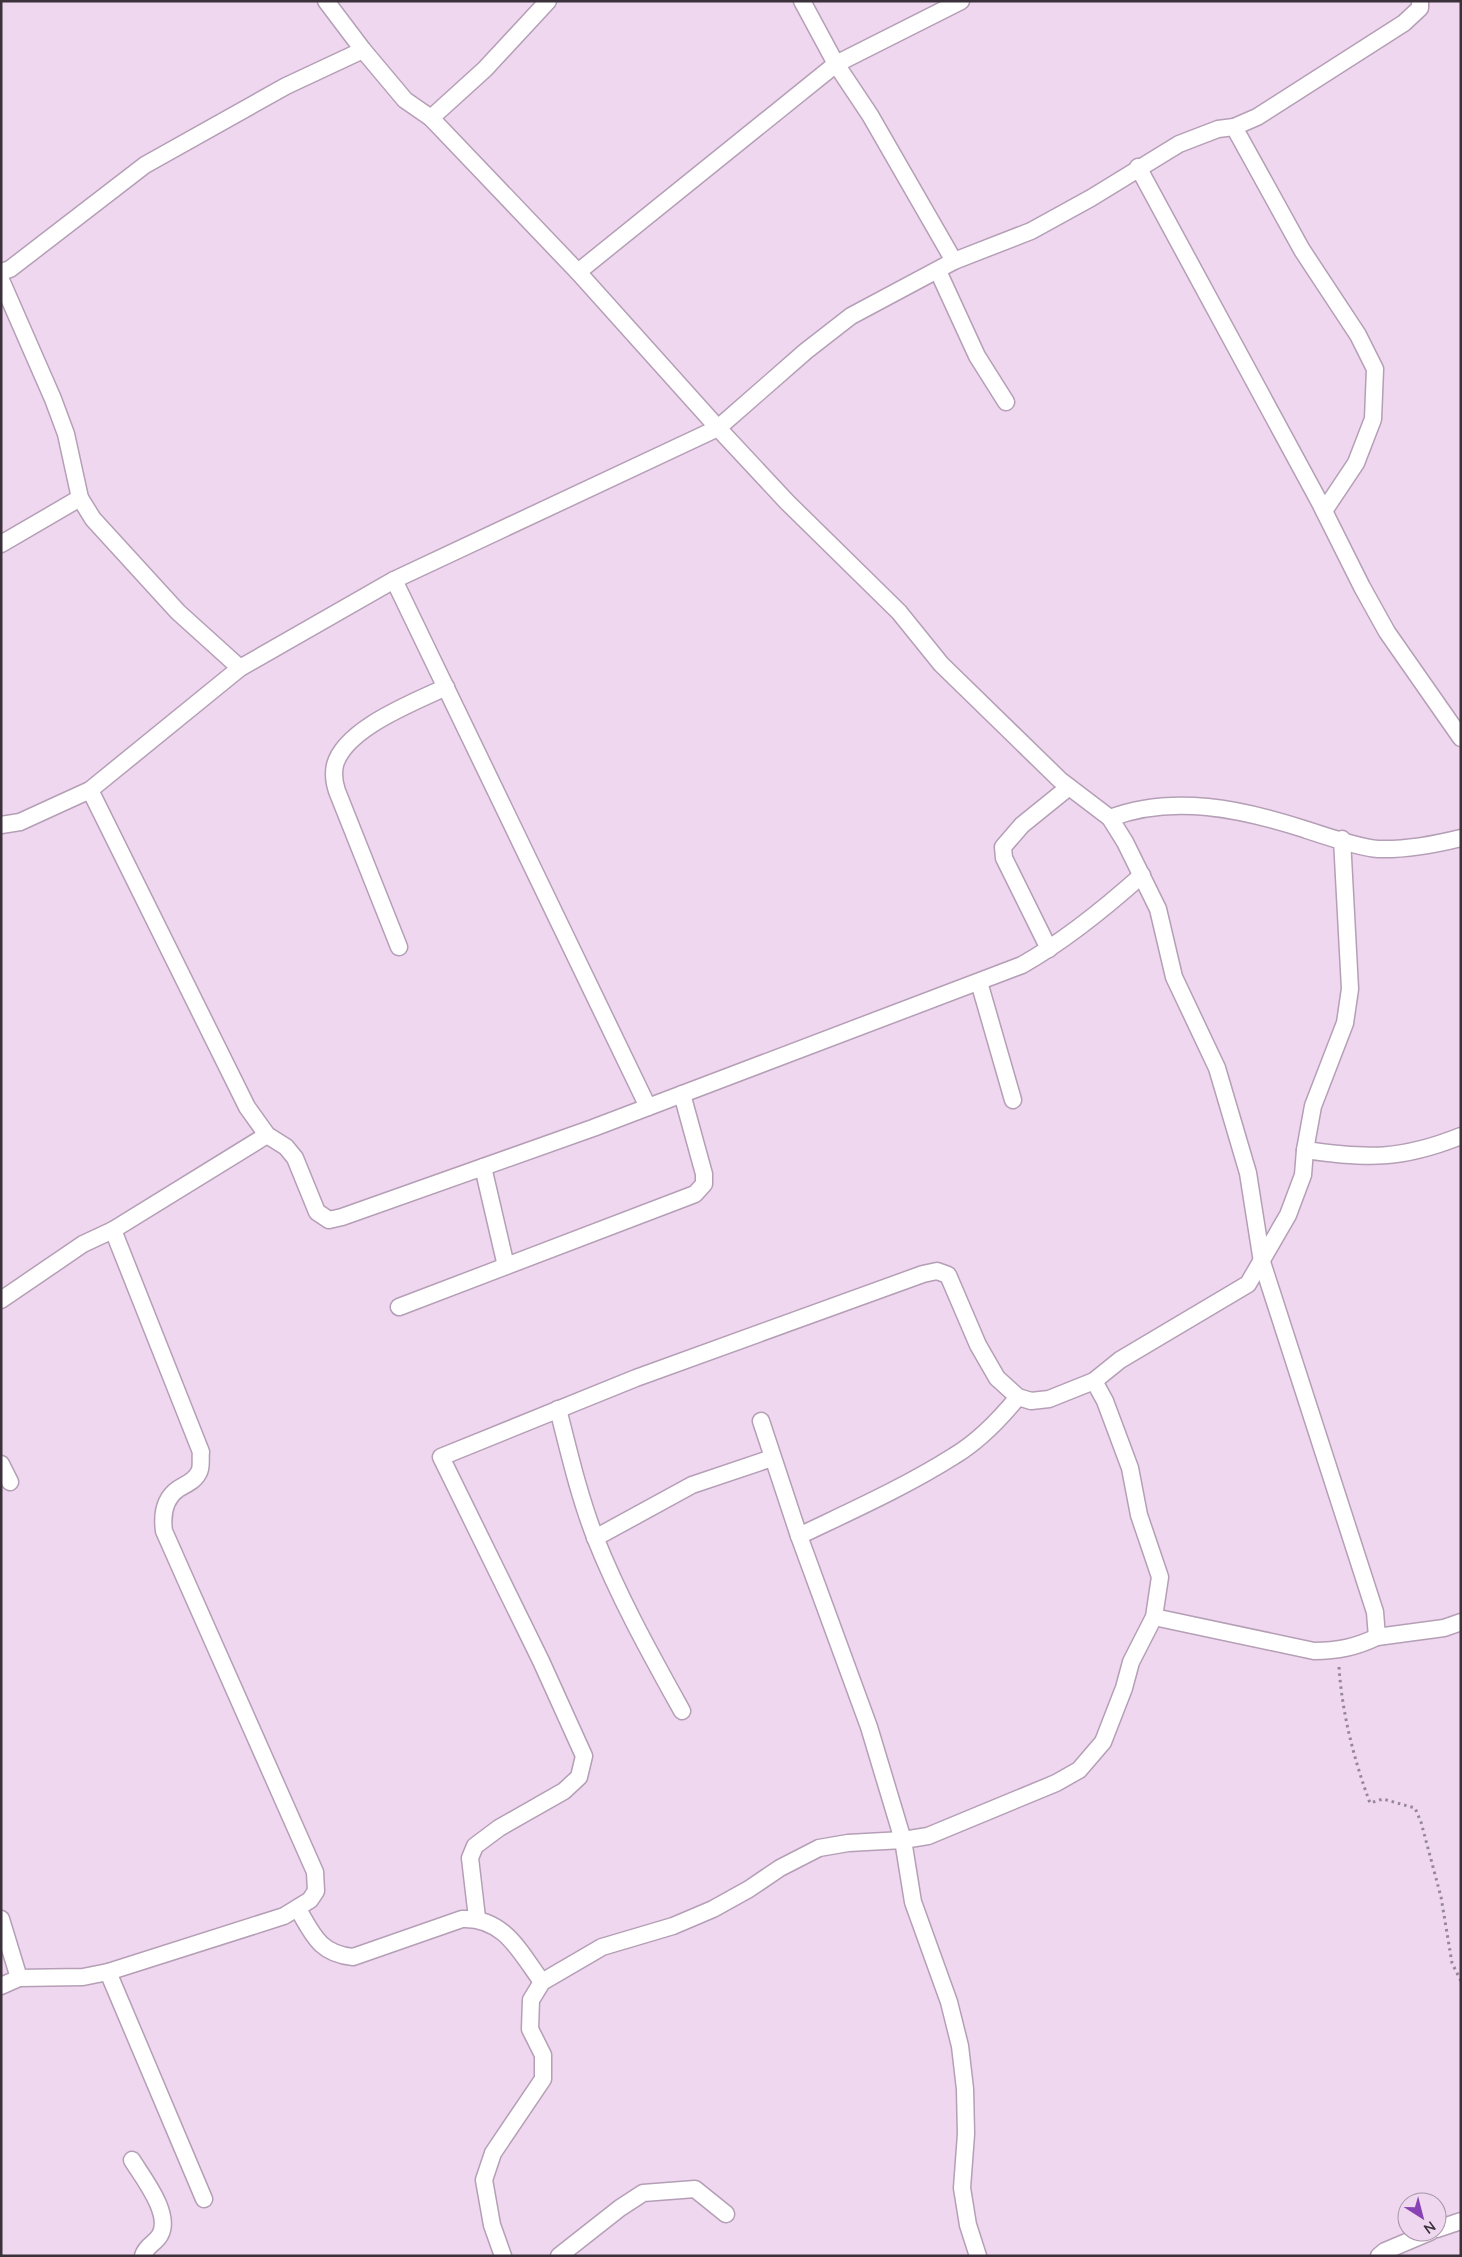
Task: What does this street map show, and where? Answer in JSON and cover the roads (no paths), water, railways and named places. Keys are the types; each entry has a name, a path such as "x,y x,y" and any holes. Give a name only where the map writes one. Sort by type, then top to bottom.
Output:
{"street":[{"path":"326,1 363,50 405,100 431,118 578,272 718,428 794,508 898,612 941,664 1069,787 1110,818 1125,842 1158,910 1174,977 1220,1077 1248,1173 1262,1262 1375,1612 1377,1637"},
{"path":"431,118 486,69 548,1"},
{"path":"802,1 836,64 870,116 954,261"},
{"path":"578,272 836,64 961,1"},
{"path":"1,825 20,822 90,790 240,668 394,580 718,428 806,351 851,316 954,261 1031,231 1092,198 1179,144 1218,129 1234,127 1257,117 1404,23 1420,8 1420,1"},
{"path":"1,272 10,269 145,165 286,86 363,50"},
{"path":"1234,127 1302,250 1358,335 1375,370 1373,419 1356,463 1324,510"},
{"path":"1138,168 1324,510 1362,587 1387,632 1461,738"},
{"path":"938,271 977,356 1006,402"},
{"path":"1,280 53,399 66,434 80,498 93,519 178,612 240,668"},
{"path":"1,544 80,498"},
{"path":"394,580 648,1107"},
{"path":"398,947 337,791 333,778 335,764 342,751 356,736 372,725 400,709 446,688"},
{"path":"1049,949 1004,858 1003,847 1022,825 1069,787"},
{"path":"90,790 247,1107 267,1135 286,1147 290,1152 317,1212 329,1220 342,1217 648,1107 1022,966 1094,917 1142,875"},
{"path":"1110,818 1125,812 1166,806 1208,806 1266,816 1376,849 1417,848 1461,838"},
{"path":"477,1918 470,1858 475,1846 499,1828 564,1791 579,1777 584,1756 540,1660 441,1457 558,1409 923,1274 937,1271 948,1275 978,1345 997,1378 1018,1397 1031,1401 1049,1399 1094,1381 1120,1360 1248,1284 1288,1215 1303,1175 1305,1150 1313,1106 1345,1022 1350,989 1342,840"},
{"path":"978,982 1013,1100"},
{"path":"399,1307 695,1194 701,1189 704,1174 682,1094"},
{"path":"1,1300 83,1244 114,1230 267,1135"},
{"path":"1305,1150 1351,1157 1397,1156 1434,1147 1461,1136"},
{"path":"483,1166 506,1266"},
{"path":"1,1986 20,1978 83,1977 108,1972 284,1916 310,1900 316,1891 315,1872 164,1531 162,1516 168,1501 176,1490 191,1482 200,1471 201,1452 114,1230"},
{"path":"503,2256 492,2225 484,2180 493,2153 543,2079 543,2055 530,2029 531,2000 542,1982 602,1947 673,1926 713,1909 750,1889 780,1868 819,1848 848,1843 903,1840 928,1836 1030,1795 1079,1770 1103,1742 1124,1688 1131,1662 1154,1617 1160,1577 1140,1515 1130,1468 1105,1401 1094,1381"},
{"path":"799,1536 908,1483 956,1455 997,1422 1018,1397"},
{"path":"558,1409 595,1538 641,1637 682,1711"},
{"path":"760,1421 799,1536 869,1727 903,1840 913,1902 949,2002 960,2046 965,2089 966,2134 962,2188 968,2224 978,2256"},
{"path":"595,1538 692,1486 772,1458"},
{"path":"1,1464 10,1482"},
{"path":"1154,1617 1314,1651 1338,1651 1362,1644 1377,1637 1444,1628 1461,1622"},
{"path":"298,1909 316,1941 340,1956 353,1957 462,1919 477,1918 494,1924 510,1939 542,1982"},
{"path":"1,1919 20,1978"},
{"path":"108,1972 204,2199"},
{"path":"132,2160 162,2211 163,2227 160,2236 145,2248 143,2256"},
{"path":"560,2256 620,2208 643,2193 695,2189 726,2214"},
{"path":"1447,2226 1461,2221"},
{"path":"1379,2256 1385,2251 1406,2242"}]}
